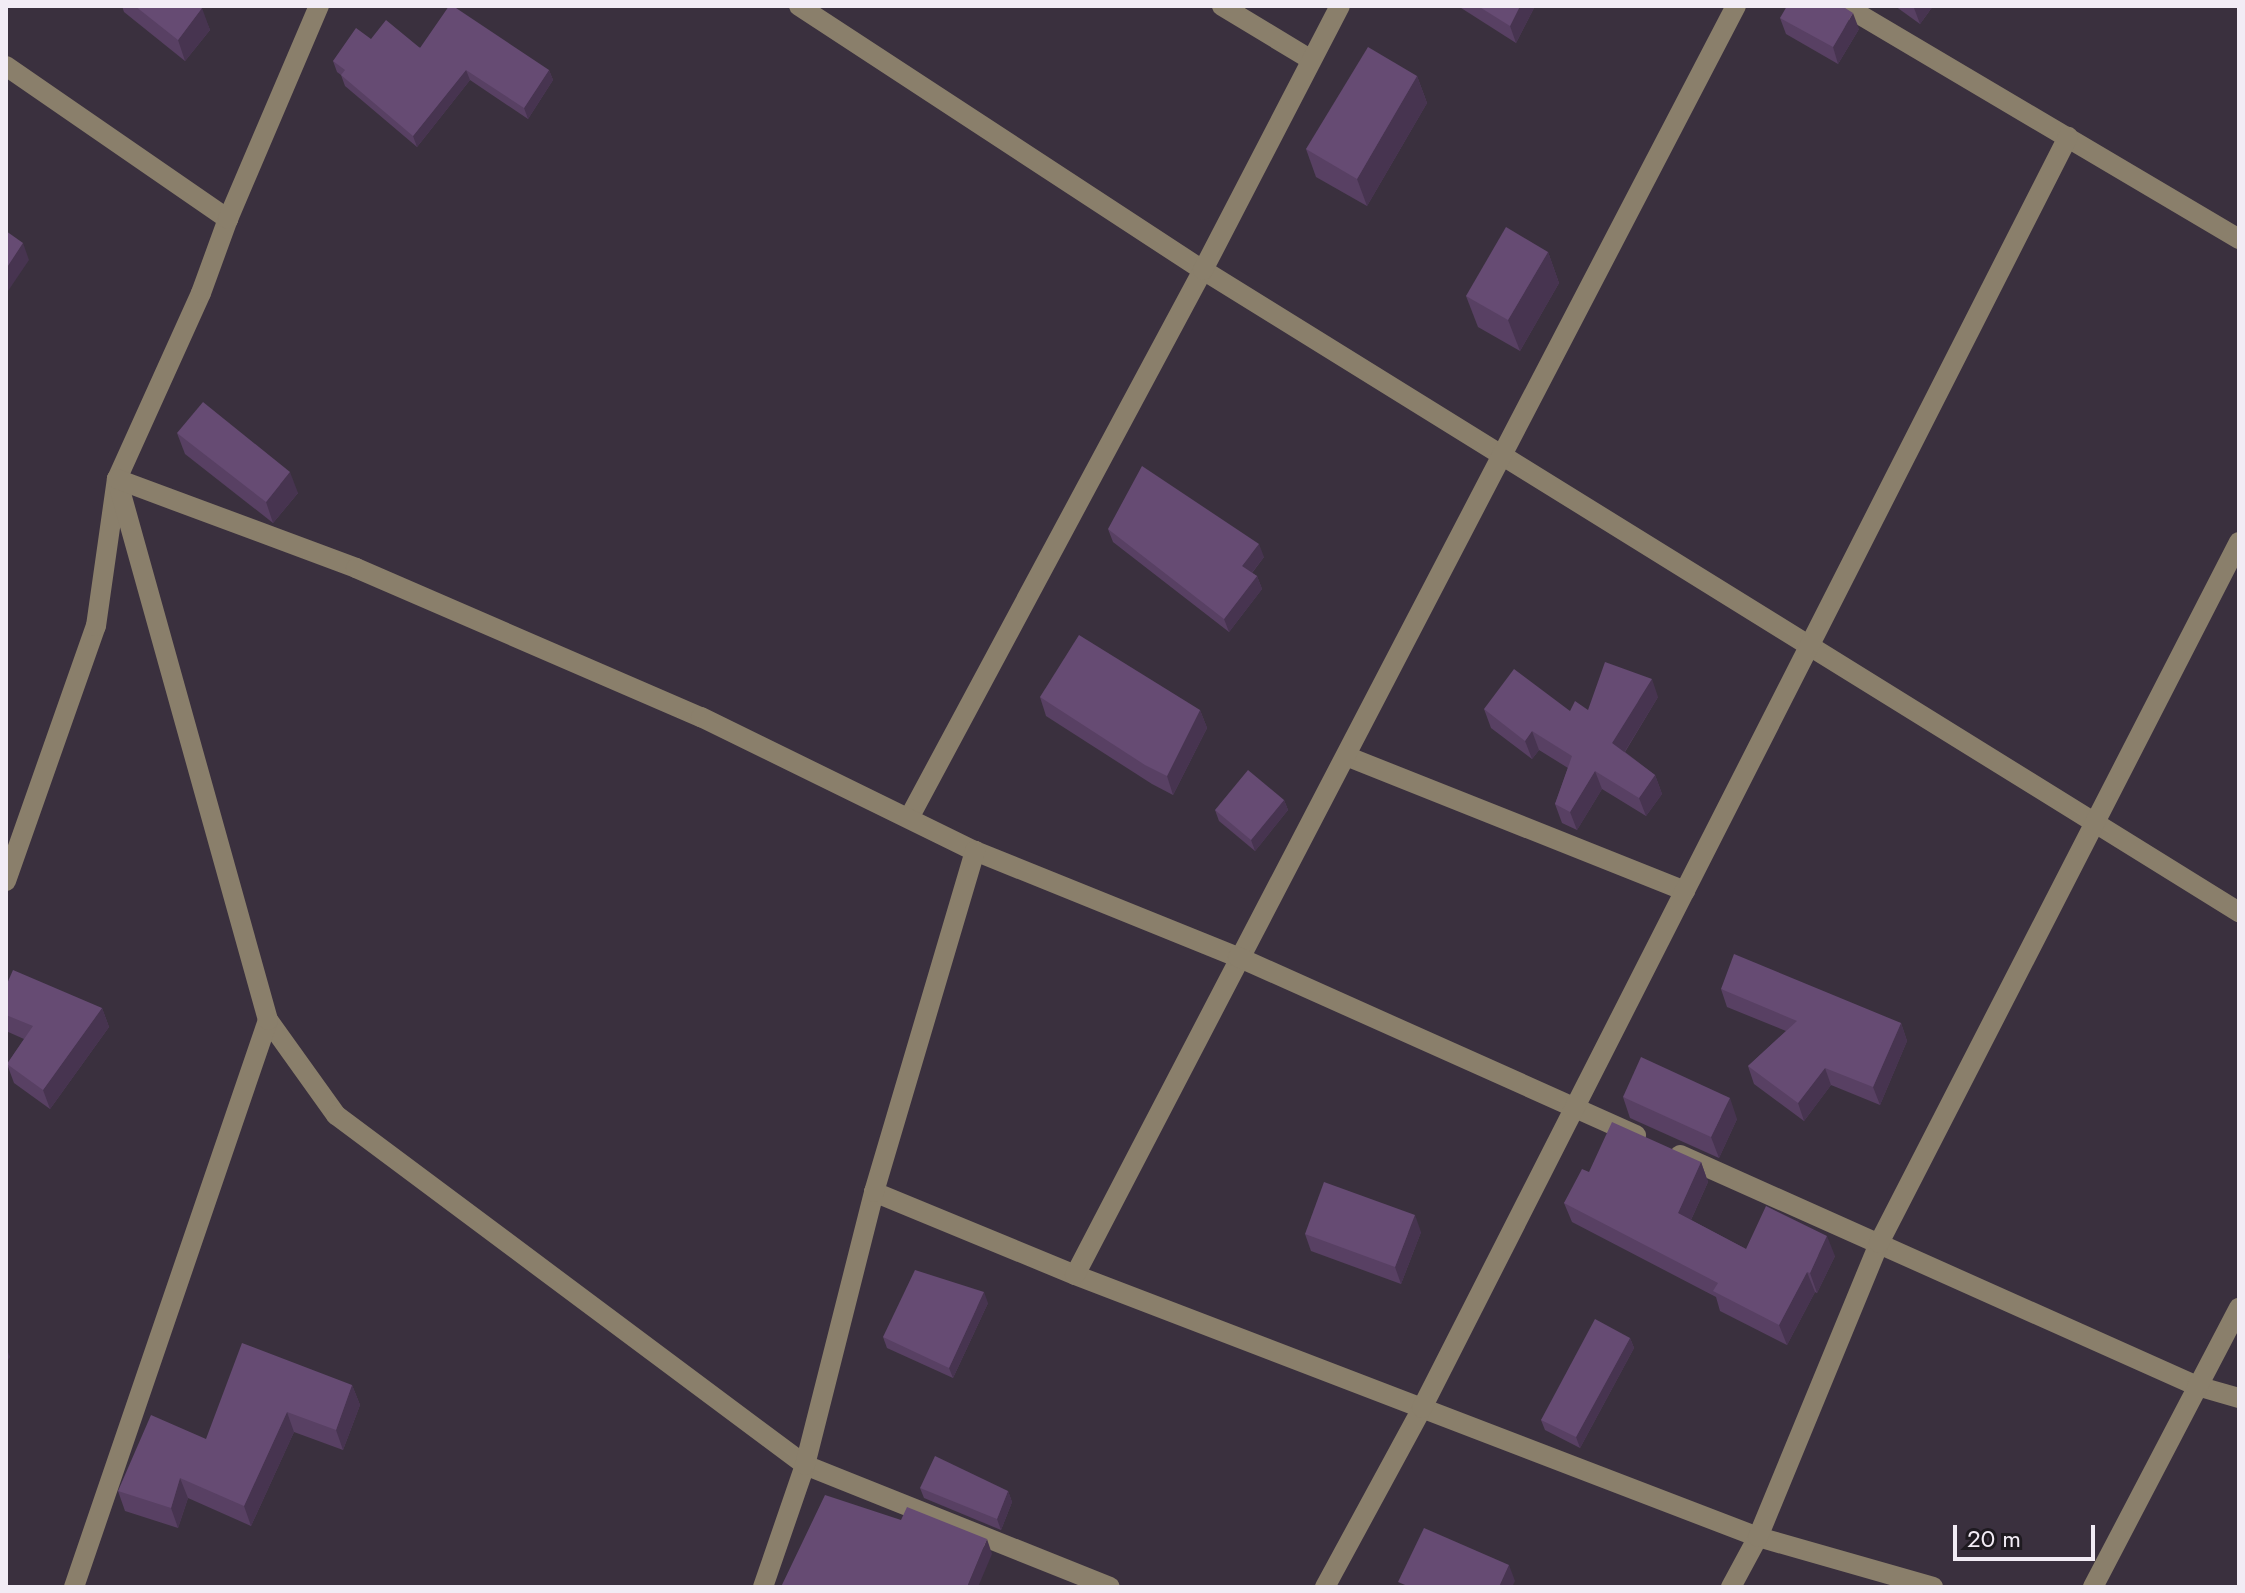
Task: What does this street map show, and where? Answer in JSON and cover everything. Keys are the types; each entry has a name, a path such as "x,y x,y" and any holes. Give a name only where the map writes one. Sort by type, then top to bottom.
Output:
{"street":[{"path":"6,881 96,626 117,479 201,293 228,219 319,6"},
{"path":"799,6 1203,270 2239,912"},
{"path":"1222,6 1310,59"},
{"path":"909,818 1203,270 1340,6"},
{"path":"1075,1275 1736,6"},
{"path":"1845,6 2239,239"},
{"path":"6,66 228,219"},
{"path":"1325,1587 1422,1408 2068,137"},
{"path":"117,479 356,568 701,717 975,851 1238,957 2197,1386 2239,1398"},
{"path":"117,479 268,1020 336,1115 805,1465 1110,1587"},
{"path":"1731,1587 1758,1537 1879,1243 2239,542"},
{"path":"1346,756 1685,891"},
{"path":"763,1587 805,1465 874,1192 975,851"},
{"path":"74,1587 268,1020"},
{"path":"874,1192 1075,1275 1758,1537 1933,1587"},
{"path":"2093,1587 2239,1308"}],"building":[{"path":"135,6 200,6 202,8 178,40"},
{"path":"449,6 549,70 524,108 466,70 413,136 341,75 345,70 333,61 356,28 371,39 386,20 420,48"},
{"path":"1478,6 1520,6 1510,26"},
{"path":"1787,6 1842,6 1853,13 1833,47 1780,18"},
{"path":"1368,47 1417,76 1357,179 1306,149"},
{"path":"1506,227 1548,252 1508,320 1466,296"},
{"path":"6,231 23,243 6,269"},
{"path":"203,402 290,472 266,502 177,433"},
{"path":"1142,466 1259,544 1242,566 1257,576 1224,619 1108,529"},
{"path":"1079,635 1200,710 1167,776 1040,697"},
{"path":"1605,662 1652,679 1612,743 1655,775 1639,798 1595,771 1570,812 1555,804 1572,756 1532,731 1525,741 1484,709 1514,669 1570,711 1575,701 1588,710"},
{"path":"1248,770 1284,800 1251,840 1215,810"},
{"path":"1734,954 1901,1023 1873,1087 1825,1068 1798,1103 1748,1066 1797,1021 1721,989"},
{"path":"13,970 102,1008 43,1090 7,1064 33,1026 6,1015 6,986"},
{"path":"1641,1057 1730,1098 1711,1137 1623,1097"},
{"path":"1612,1122 1701,1162 1678,1213 1746,1249 1766,1206 1827,1236 1810,1273 1807,1272 1779,1325 1713,1291 1718,1283 1564,1203 1582,1169 1589,1172"},
{"path":"1324,1182 1415,1215 1395,1267 1305,1234"},
{"path":"915,1270 984,1292 949,1368 883,1337"},
{"path":"1595,1319 1630,1338 1576,1437 1541,1420"},
{"path":"242,1343 352,1385 336,1430 287,1412 244,1506 180,1478 171,1508 118,1491 151,1415 206,1439"},
{"path":"935,1456 1008,1491 997,1519 920,1488"},
{"path":"825,1495 901,1520 907,1507 987,1539 967,1587 781,1587"},
{"path":"1424,1528 1509,1565 1499,1587 1410,1587 1398,1582"}]}
